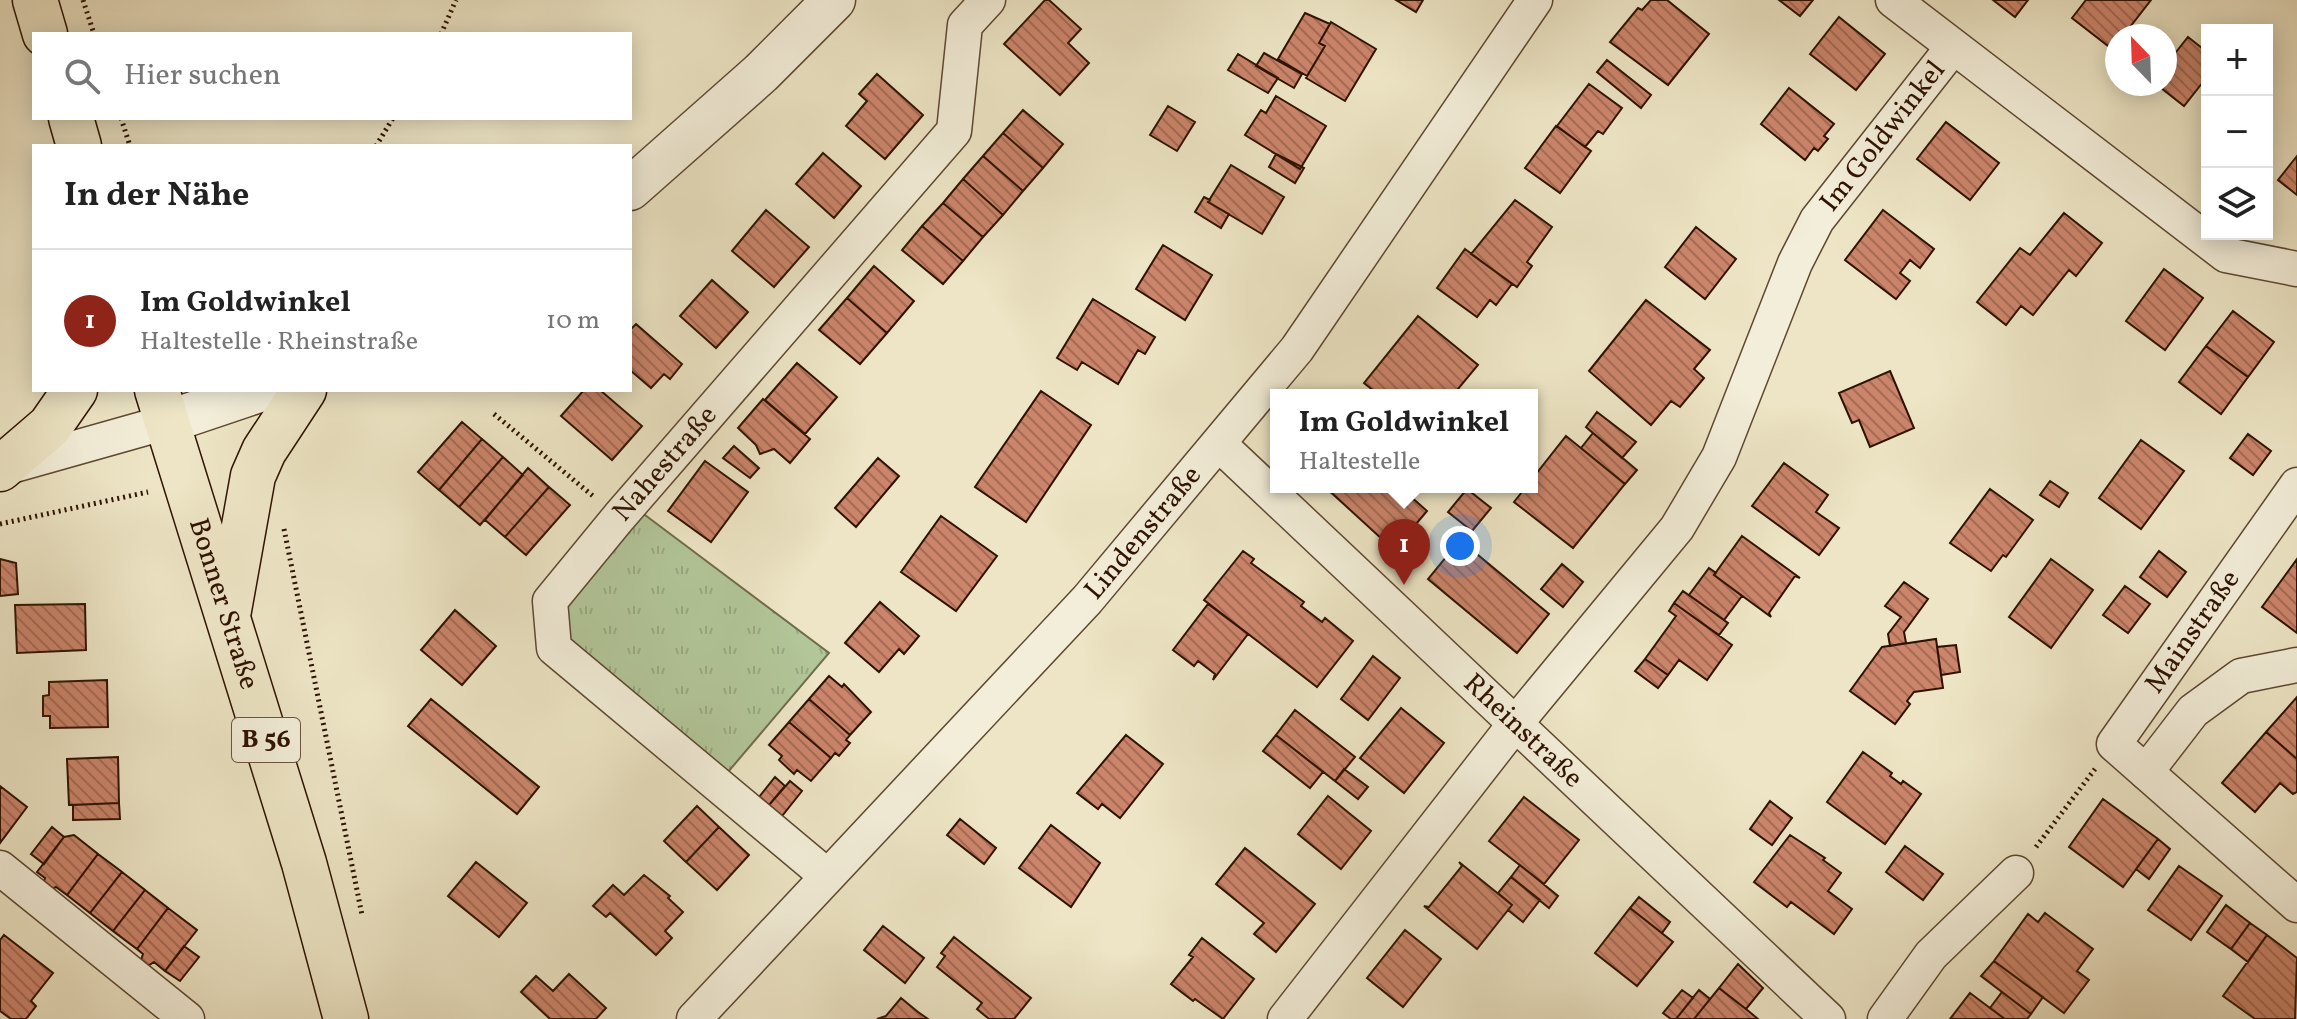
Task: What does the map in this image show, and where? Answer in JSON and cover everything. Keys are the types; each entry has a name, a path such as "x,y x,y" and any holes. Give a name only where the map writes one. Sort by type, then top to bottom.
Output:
{"main road":[{"path":"35,0 44,32"},
{"path":"72,120 78,144"},
{"path":"0,469 50,426 74,392"},
{"path":"228,616 253,476 264,451 303,392"},
{"name":"Bonner Straße","path":"162,406 304,863 346,1019"},
{"name":"Bonner Straße","path":"304,863 324,1019"}],"street":[{"path":"632,187 761,73 834,0"},
{"name":"Nahestraße","path":"827,876 554,648 550,601 619,517 954,131 965,25 988,0"},
{"name":"Lindenstraße","path":"694,1019 1087,600 1219,444 1306,338 1535,0"},
{"path":"1893,0 2226,255 2297,269"},
{"name":"Im Goldwinkel","path":"1285,1019 1515,724 1677,528 1719,457 1795,263 1817,220 1953,47"},
{"path":"0,469 162,406 250,392"},
{"name":"Rheinstraße","path":"1219,444 1270,492"},
{"name":"Mainstraße","path":"2114,744 2297,485"},
{"name":"Rheinstraße","path":"1271,493 1828,1019"},
{"name":"Mainstraße","path":"2146,772 2193,711 2241,676 2297,665"},
{"path":"2114,744 2297,905"},
{"path":"0,868 187,1019"},
{"path":"1885,1019 1931,955 2016,873"}],"path":[{"path":"83,0 93,32"},
{"path":"442,32 456,0"},
{"path":"122,120 129,144"},
{"path":"377,144 392,120"},
{"path":"494,414 619,517"},
{"path":"253,476 277,483 364,930"},
{"path":"0,524 184,483"},
{"path":"2016,873 2114,744"}],"green space":[{"path":"641,512 829,653 728,772 564,639 562,601"}],"building":[{"path":"1045,0 1049,0 1081,29 1068,43 1089,63 1060,95 1004,44"},
{"path":"1396,0 1423,0 1416,12"},
{"path":"1651,0 1667,0 1709,34 1668,85 1610,42 1638,8 1642,10"},
{"path":"1779,0 1813,0 1800,16"},
{"path":"1993,0 2028,0 2015,17"},
{"path":"2086,0 2151,0 2132,24 2105,24 2105,44 2072,18"},
{"path":"1305,13 1330,24 1319,43 1325,46 1307,76 1278,59"},
{"path":"1839,17 1885,54 1856,90 1810,54"},
{"path":"1331,22 1376,49 1345,101 1306,78 1325,46 1319,43"},
{"path":"2188,37 2201,47 2201,85 2184,106 2171,96 2177,96 2177,51"},
{"path":"1264,53 1302,74 1294,88 1256,66"},
{"path":"1238,54 1278,78 1268,93 1228,70"},
{"path":"1607,60 1651,95 1641,108 1597,72"},
{"path":"877,74 923,115 885,159 846,126 867,101 859,94"},
{"path":"1589,84 1622,108 1603,134 1598,131 1585,147 1557,126"},
{"path":"1789,88 1834,124 1824,136 1828,139 1818,151 1814,148 1805,160 1761,124"},
{"path":"1276,96 1326,126 1300,169 1245,135 1261,110 1266,113"},
{"path":"1168,106 1195,122 1177,151 1150,135"},
{"path":"1023,110 1063,144 1043,168 1003,133"},
{"path":"1946,122 1999,163 1970,200 1917,159"},
{"path":"1556,126 1591,151 1560,193 1525,168"},
{"path":"1003,133 1043,168 1023,191 983,156"},
{"path":"823,153 861,186 834,218 796,184"},
{"path":"1276,154 1304,168 1295,183 1269,167"},
{"path":"983,156 1023,191 1003,215 963,179"},
{"path":"2297,156 2297,195 2278,180"},
{"path":"1231,165 1284,197 1262,234 1208,202"},
{"path":"963,179 1003,215 983,237 943,203"},
{"path":"1204,197 1229,214 1221,228 1195,212"},
{"path":"1515,200 1552,227 1527,262 1532,266 1517,287 1471,254"},
{"path":"943,203 983,237 963,261 922,226"},
{"path":"766,210 809,247 774,287 732,251"},
{"path":"1883,210 1934,249 1920,268 1910,260 1900,273 1910,281 1896,299 1845,260"},
{"path":"2064,213 2102,243 2076,276 2069,270 2033,315 2021,306 2006,325 1977,302 2020,248 2030,255"},
{"path":"922,226 963,261 943,284 902,250"},
{"path":"1696,227 1736,259 1705,299 1665,267"},
{"path":"1163,245 1212,275 1185,320 1136,289"},
{"path":"1465,249 1512,284 1496,305 1490,300 1477,317 1437,288"},
{"path":"874,266 914,301 887,333 847,298"},
{"path":"2164,269 2203,298 2165,350 2126,321"},
{"path":"712,280 748,312 716,348 680,316"},
{"path":"847,298 887,333 860,364 819,330"},
{"path":"1093,299 1155,337 1145,354 1138,350 1118,384 1082,362 1077,370 1057,358"},
{"path":"1646,300 1710,350 1694,369 1704,378 1680,407 1671,401 1651,425 1589,371"},
{"path":"2233,311 2274,342 2248,377 2206,346"},
{"path":"1418,316 1478,365 1458,389 1372,389 1364,383"},
{"path":"636,324 682,364 670,379 664,374 651,388 632,372 632,328"},
{"path":"2206,346 2248,377 2221,414 2179,382"},
{"path":"797,363 837,397 805,434 765,400"},
{"path":"1890,371 1914,428 1870,447 1859,420 1852,423 1839,393"},
{"path":"1041,391 1091,425 1026,522 975,487"},
{"path":"582,392 602,392 642,426 612,460 561,416"},
{"path":"763,399 810,439 790,463 774,449 760,454 756,445 738,428"},
{"path":"1597,412 1636,442 1622,458 1586,427"},
{"path":"462,422 482,439 439,490 418,472"},
{"path":"1593,433 1637,470 1625,484 1581,448"},
{"path":"2248,434 2271,451 2253,475 2230,458"},
{"path":"1566,436 1625,484 1573,548 1514,502 1521,493 1538,493 1538,471"},
{"path":"482,439 503,457 459,507 439,490"},
{"path":"2141,440 2184,471 2141,529 2099,498"},
{"path":"734,446 759,468 750,478 723,458"},
{"path":"503,457 523,475 480,525 459,507"},
{"path":"878,458 899,476 856,527 835,508"},
{"path":"705,461 748,492 711,542 668,511"},
{"path":"1784,463 1828,495 1816,512 1839,528 1819,555 1752,506"},
{"path":"528,468 549,487 505,537 485,520"},
{"path":"2050,481 2068,493 2059,507 2040,495"},
{"path":"549,487 570,505 526,555 505,537"},
{"path":"1990,489 2033,520 2006,557 2003,555 1991,571 1950,543"},
{"path":"1332,493 1407,493 1427,511 1394,550"},
{"path":"1464,493 1472,493 1491,508 1472,531 1448,512"},
{"path":"941,516 997,556 956,611 901,572"},
{"path":"1742,536 1800,578 1795,576 1769,613 1771,617 1714,575"},
{"path":"1460,540 1549,614 1517,653 1428,579"},
{"path":"1243,551 1254,559 1251,563 1304,602 1301,606 1322,622 1325,618 1353,641 1317,687 1204,600"},
{"path":"2159,551 2186,572 2167,597 2140,577"},
{"path":"0,559 16,563 18,594 0,596"},
{"path":"2051,559 2093,590 2051,648 2009,617"},
{"path":"2297,559 2297,633 2262,607"},
{"path":"1562,564 1583,582 1563,607 1541,589"},
{"path":"1709,568 1742,596 1724,620 1689,595"},
{"path":"1904,582 1928,599 1904,632 1906,643 1890,646 1888,634 1901,617 1885,606"},
{"path":"2125,586 2150,604 2128,633 2103,615"},
{"path":"1683,591 1728,623 1719,635 1674,603"},
{"path":"880,602 919,636 904,654 899,649 879,672 845,643"},
{"path":"1674,603 1732,645 1707,680 1679,660 1668,675 1645,659 1676,616 1669,611"},
{"path":"85,604 86,650 17,653 15,605"},
{"path":"1208,604 1248,634 1213,680 1215,674 1198,661 1194,666 1173,650"},
{"path":"455,610 496,646 462,685 421,650"},
{"path":"1936,639 1943,688 1914,692 1907,701 1910,704 1895,724 1850,691 1882,647"},
{"path":"1956,645 1960,672 1941,675 1937,647"},
{"path":"1373,656 1400,678 1368,720 1341,699"},
{"path":"1645,659 1668,675 1658,688 1635,671"},
{"path":"829,676 842,687 844,684 871,712 850,735 809,699"},
{"path":"107,680 108,727 50,728 50,716 43,716 43,696 49,695 49,682"},
{"path":"2297,697 2297,759 2266,732"},
{"path":"431,699 539,787 517,814 408,726"},
{"path":"809,699 850,735 846,740 850,743 839,756 835,753 831,758 789,722"},
{"path":"1401,708 1444,743 1404,793 1360,758"},
{"path":"1295,710 1355,757 1335,781 1276,735"},
{"path":"789,722 831,758 811,781 797,770 794,774 779,760 782,756 769,745"},
{"path":"2266,732 2297,759 2297,792 2293,794 2280,783 2255,812 2222,783"},
{"path":"1126,735 1163,764 1120,818 1102,804 1098,809 1077,793"},
{"path":"1276,735 1323,772 1310,788 1263,751"},
{"path":"1863,752 1892,773 1890,776 1901,784 1903,781 1921,794 1885,844 1827,802"},
{"path":"118,757 119,803 69,805 67,759"},
{"path":"1344,769 1368,787 1358,799 1335,781"},
{"path":"775,777 785,786 769,805 759,797"},
{"path":"790,781 802,791 782,816 769,805"},
{"path":"0,786 27,807 0,843"},
{"path":"1328,796 1371,831 1341,869 1298,834"},
{"path":"1524,797 1579,840 1544,884 1489,841"},
{"path":"2103,799 2158,839 2123,887 2069,847"},
{"path":"1770,801 1792,818 1772,845 1750,829"},
{"path":"119,803 120,819 73,820 73,805"},
{"path":"697,806 719,827 686,862 664,841"},
{"path":"960,819 996,848 984,864 947,835"},
{"path":"1051,825 1100,863 1071,907 1019,868"},
{"path":"52,827 64,837 44,864 31,854"},
{"path":"719,827 749,855 717,890 686,862"},
{"path":"74,835 98,854 67,895 56,887 50,890 43,885 45,878 37,872 64,837"},
{"path":"1790,835 1825,858 1823,860 1841,873 1828,891 1852,909 1834,934 1791,902 1787,907 1754,882"},
{"path":"2158,839 2170,849 2149,879 2136,869"},
{"path":"1905,846 1943,874 1923,900 1886,872"},
{"path":"1245,848 1315,904 1276,952 1254,934 1264,923 1216,884"},
{"path":"98,854 122,872 90,913 67,895"},
{"path":"476,862 527,903 499,937 448,896"},
{"path":"1459,862 1512,905 1477,949 1424,906 1429,907 1462,866"},
{"path":"1520,865 1558,896 1549,908 1511,877"},
{"path":"2179,866 2222,896 2191,940 2148,910"},
{"path":"122,872 145,890 113,931 90,913"},
{"path":"644,875 670,896 668,898 683,912 665,931 672,938 656,955 610,913 606,917 593,906 613,885 624,895"},
{"path":"1511,877 1540,900 1523,922 1508,910 1512,905 1498,893"},
{"path":"145,890 168,908 137,949 113,931"},
{"path":"1639,897 1670,922 1662,933 1630,908"},
{"path":"2226,905 2250,923 2231,949 2207,932"},
{"path":"168,908 197,930 165,971 154,962 148,966 141,960 143,954 137,949"},
{"path":"1630,908 1673,942 1637,986 1595,953"},
{"path":"2045,913 2093,949 2077,971 2089,980 2064,1013 1994,961 2028,914 2038,922"},
{"path":"2250,923 2267,935 2248,962 2231,949"},
{"path":"883,926 924,958 905,983 864,950"},
{"path":"1405,930 1441,959 1403,1007 1367,978"},
{"path":"4,935 53,973 31,1001 36,1006 26,1019 11,1019 0,1011 0,940"},
{"path":"2267,935 2297,958 2295,1019 2255,1019 2223,996"},
{"path":"954,937 1031,998 1014,1019 989,1019 977,1009 982,1003 937,967 945,956 941,953"},
{"path":"1202,938 1254,979 1223,1019 1171,984 1193,957 1189,955"},
{"path":"184,946 199,957 180,981 165,971"},
{"path":"1994,961 2043,997 2031,1014 1981,976"},
{"path":"1738,964 1763,988 1746,1009 1719,988"},
{"path":"569,974 606,1008 596,1019 550,1019 521,992 536,976 553,991"},
{"path":"1719,988 1746,1009 1758,1019 1694,1019"},
{"path":"1682,990 1693,998 1676,1019 1671,1019 1663,1013"},
{"path":"1699,990 1710,999 1694,1019 1676,1019"},
{"path":"2002,992 2031,1014 2027,1019 2005,1019 1990,1008"},
{"path":"1970,993 1990,1008 2005,1019 1950,1019"},
{"path":"901,998 928,1019 877,1019 886,1016"}],"place":[{"name":"Im Goldwinkel","path":"1404,585"}]}
